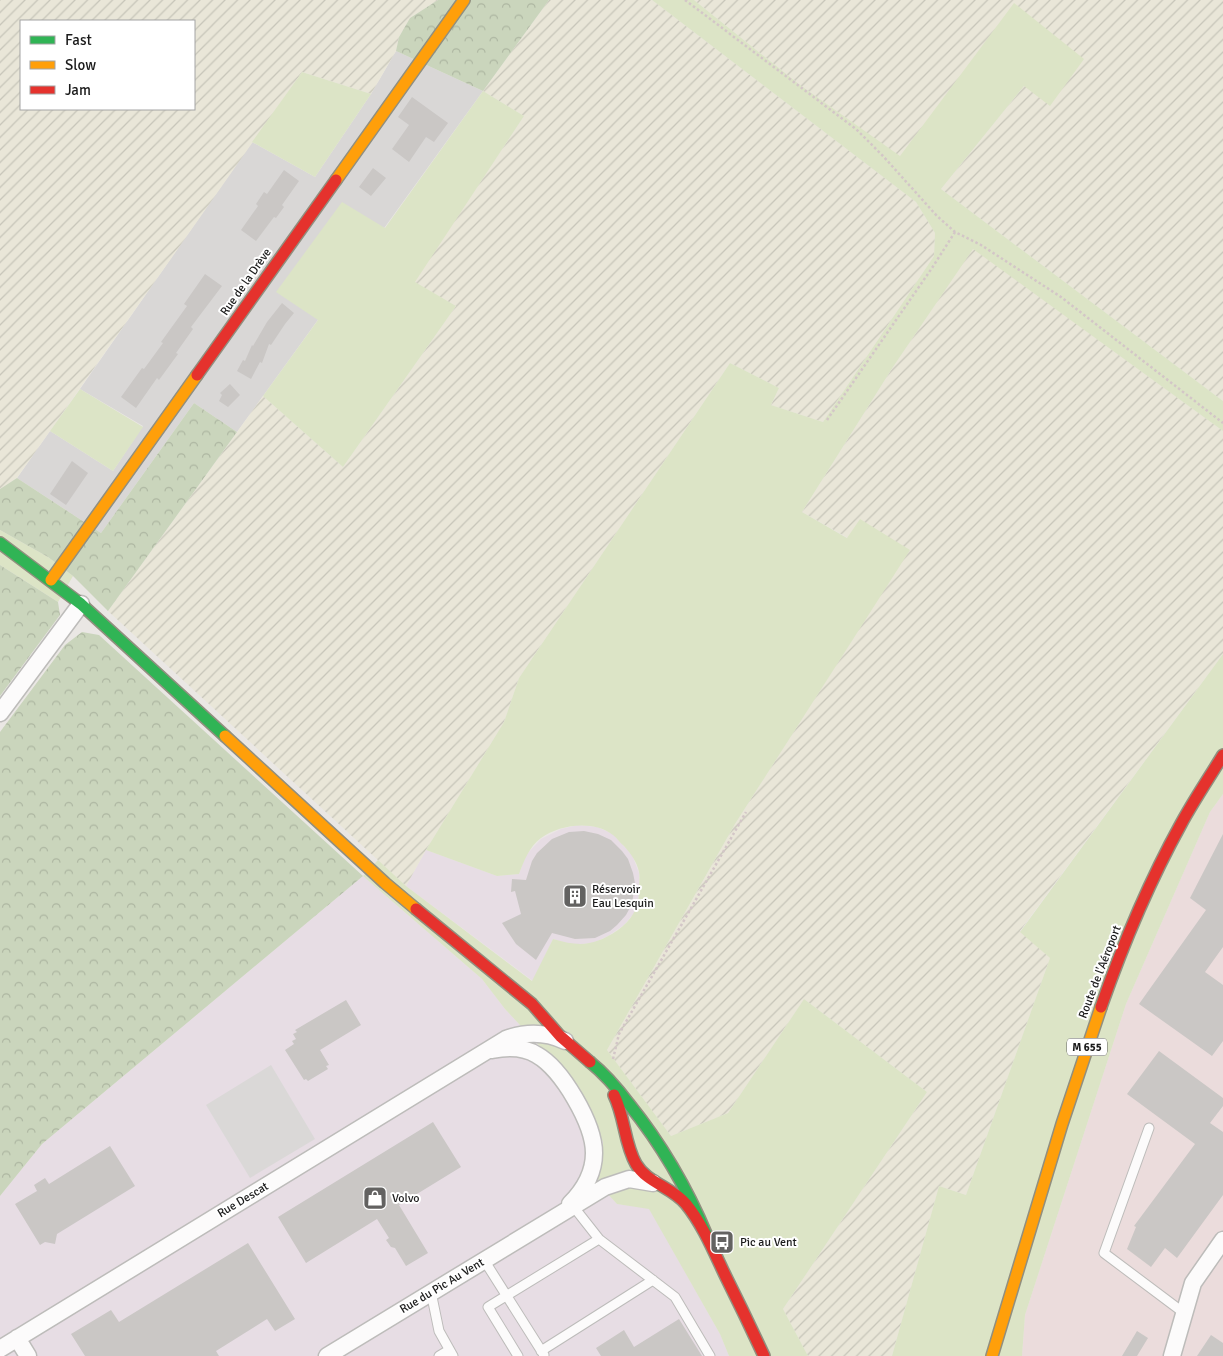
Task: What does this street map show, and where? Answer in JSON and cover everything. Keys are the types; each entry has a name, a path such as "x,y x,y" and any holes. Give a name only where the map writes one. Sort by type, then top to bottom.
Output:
{"street":[{"name":"Rue de la Drève","path":"51,580 464,0"},
{"path":"0,543 81,604 361,861 532,1004 567,1042 602,1071 619,1089 656,1138 675,1168 694,1204 707,1236 764,1356"},
{"path":"0,713 81,604"},
{"name":"Route de l'Aéroport","path":"992,1356 1077,1078 1101,1006 1164,856 1189,809 1223,755"},
{"path":"470,954 500,983 518,1006"},
{"path":"533,1028 548,1046"},
{"name":"Rue Descat","path":"0,1349 511,1037 533,1028 567,1042"},
{"name":"Rue Descat","path":"486,1052 510,1048 536,1054 551,1066 564,1084"},
{"path":"570,1060 593,1073 611,1091 622,1113 634,1159 638,1166 637,1176"},
{"name":"Rue du Pic Au Vent","path":"558,1215 577,1197 586,1184 591,1172 594,1154 586,1118 564,1084"},
{"path":"637,1176 651,1164 656,1138"},
{"name":"Rue du Pic Au Vent","path":"327,1356 605,1187 637,1176 642,1180 660,1184"},
{"path":"660,1184 670,1189 682,1200 707,1236"},
{"path":"1172,1356 1193,1283 1223,1240"},
{"path":"17,1338 28,1356"}],"lane":[{"path":"1149,1128 1104,1253 1184,1313"},
{"path":"574,1206 599,1240 675,1297 710,1356"},
{"path":"518,1356 488,1307 599,1240"},
{"path":"484,1260 543,1354 653,1280"},
{"path":"431,1292 439,1331 451,1353 439,1356"}],"path":[{"path":"685,0 856,129 883,156 936,216 955,232 981,245 1061,297 1223,423"},
{"path":"827,420 955,232"},
{"path":"602,1071 614,1058 619,1034 746,812"}],"shaded area":[{"path":"0,0 438,0 410,18 399,37 396,51 371,94 302,72 17,478 0,489"},
{"path":"549,0 652,0 916,202 935,233 934,256 823,422 771,405 779,388 730,363 519,678 504,722 406,886 108,611 263,396 343,467 456,306 414,282 524,116 483,91"},
{"path":"694,0 1223,0 1223,401 941,189 1024,86 1014,4 900,157 800,85"},
{"path":"396,51 483,91 237,432 194,403 101,533 17,478 50,431 113,471 143,426 80,389 252,142 315,177 371,94"},
{"path":"973,248 1223,431 1223,654 1020,931 1050,958 966,1195 939,1186 892,1356 808,1356 783,1309 927,1092 804,999 728,1113 671,1136 607,1050 735,824 861,626 860,519 848,538 802,512 893,367"},
{"path":"1223,794 1223,1356 1022,1356 1025,1315 1126,1004 1210,812"},
{"path":"578,825 597,827 613,834 632,855 639,873 639,894 635,912 624,925 593,943 571,945 553,939 533,981 406,886 426,850 497,876 519,874 526,855 541,839 561,829"},
{"path":"363,876 482,979 505,1009 561,1069 586,1105 603,1142 596,1181 617,1204 649,1208 720,1334 729,1356 0,1356 0,1196 42,1144"},
{"path":"271,1065 315,1139 250,1178 206,1105"}],"green space":[{"path":"438,0 549,0 483,91 396,51 399,37 410,18"},
{"path":"652,0 694,0 800,85 900,156 1014,3 1084,59 1050,106 1024,86 941,189 1223,401 1223,431 973,249 893,367 802,512 847,538 860,519 910,550 735,824 607,1050 671,1136 728,1113 804,999 927,1092 783,1309 808,1356 729,1356 720,1334 649,1209 617,1204 596,1181 603,1142 586,1105 561,1069 505,1009 482,979 363,876 378,860 406,886 532,981 553,939 587,944 602,939 618,930 627,922 634,912 638,901 639,872 635,861 627,849 605,830 596,827 577,826 549,833 541,838 527,854 519,874 497,876 426,850 504,722 519,678 730,363 779,388 771,405 823,422 934,256 935,233 916,202"},
{"path":"302,72 371,94 315,177 252,142"},
{"path":"483,91 524,116 415,282 456,306 343,467 263,396 318,320 276,292 342,202 385,228"},
{"path":"80,389 143,427 113,471 50,431"},
{"path":"194,403 237,432 108,611 73,576 48,557 0,530 0,489 17,478 101,533"},
{"path":"0,530 48,557 73,576 58,602 0,565"},
{"path":"0,565 58,602 60,615 0,696"},
{"path":"82,632 99,635 363,876 42,1144 0,1196 0,732 65,645"},
{"path":"1223,654 1223,794 1210,812 1126,1004 1025,1315 1022,1356 892,1356 939,1186 966,1195 1050,958 1020,932"}],"building":[{"path":"412,97 448,123 434,142 426,137 409,162 392,149 409,125 398,117"},
{"path":"373,168 386,178 371,196 359,187"},
{"path":"284,170 299,181 282,205 284,207 256,241 241,230 258,206 256,204 264,192 267,194"},
{"path":"205,274 222,286 191,327 193,329 176,353 178,354 159,380 157,378 136,408 121,397 163,343 161,342 187,306 184,304"},
{"path":"282,303 294,313 271,345 269,344 262,363 260,362 251,379 237,371 243,360 245,361 252,345 267,322"},
{"path":"230,384 240,395 228,407 219,401 222,395 220,393"},
{"path":"72,461 88,473 66,505 50,494"},
{"name":"Réservoir Eau Lesquin","path":"584,831 598,834 611,840 628,859 635,883 632,904 626,915 617,925 610,931 595,938 575,939 552,933 536,960 516,944 502,923 521,914 515,891 511,892 512,879 526,880 532,861 537,853 552,839 569,832"},
{"path":"1223,834 1223,947 1205,972 1223,985 1223,1041 1212,1056 1139,1004 1206,910 1190,898"},
{"path":"346,1000 361,1025 320,1050 329,1065 326,1066 328,1069 308,1081 304,1080 285,1050 294,1044 292,1041 296,1039 293,1034 297,1032 295,1030"},
{"path":"1159,1051 1223,1098 1223,1106 1210,1123 1223,1132 1223,1195 1177,1258 1165,1248 1151,1267 1127,1249 1136,1227 1134,1226 1195,1144 1127,1094"},
{"path":"433,1122 461,1167 399,1205 428,1253 406,1266 395,1248 391,1247 386,1240 389,1238 377,1219 306,1263 278,1217"},
{"path":"110,1146 135,1186 57,1234 55,1244 45,1242 40,1245 15,1204 37,1191 34,1185 45,1178 49,1184"},
{"path":"248,1243 295,1319 275,1331 267,1319 216,1351 219,1356 85,1356 71,1334 111,1310 119,1322"},
{"path":"679,1319 702,1356 601,1356 596,1348 624,1330 634,1347"},
{"path":"1137,1331 1148,1338 1137,1356 1122,1356"},
{"path":"1211,1335 1223,1343 1223,1356 1197,1356"}],"traffic: fast":[{"path":"0,543 81,604 225,736"},
{"path":"590,1062 615,1087 641,1119 663,1151 691,1201 707,1236"}],"traffic: slow":[{"path":"336,180 464,0"},
{"path":"51,580 197,375"},
{"path":"225,736 385,883 416,909"},
{"path":"992,1356 1062,1124 1101,1007"}],"traffic: jam":[{"path":"197,375 336,180"},
{"path":"1101,1007 1118,960 1158,868 1186,815 1223,755"},
{"path":"416,909 532,1004 560,1036 590,1062"},
{"path":"614,1095 618,1103 629,1147 636,1164 646,1176 680,1198 692,1212 708,1239 764,1356"}],"place":[{"name":"Réservoir Eau Lesquin","path":"575,896"},
{"name":"Volvo","path":"375,1198"},
{"name":"Pic au Vent","path":"722,1242"}]}
